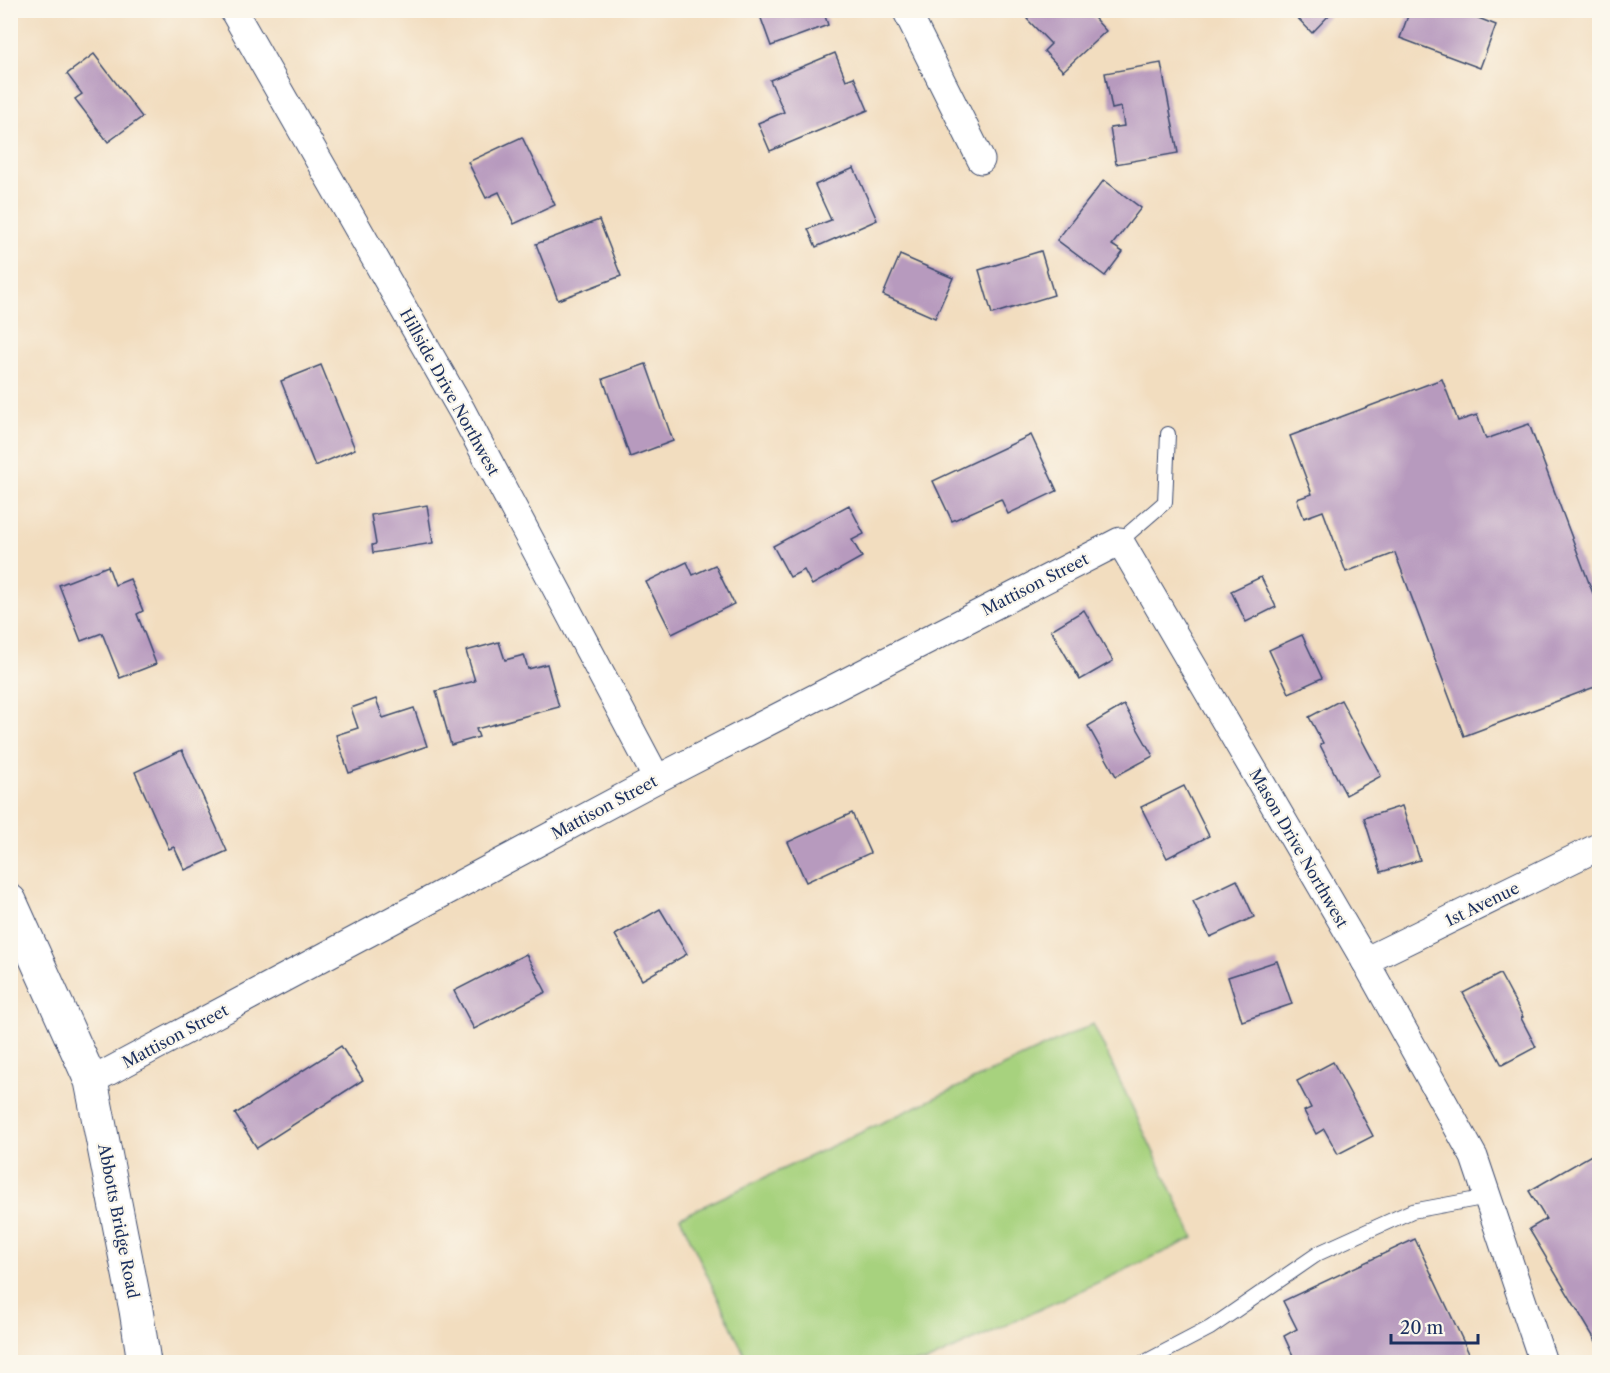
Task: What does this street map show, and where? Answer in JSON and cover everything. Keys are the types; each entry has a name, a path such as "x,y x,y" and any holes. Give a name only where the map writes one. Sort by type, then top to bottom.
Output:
{"main road":[{"name":"Abbotts Bridge Road","path":"10,901 91,1081 144,1362"}],"street":[{"name":"Hillside Drive Northwest","path":"233,10 462,411 657,779"},
{"path":"906,10 981,160"},
{"name":"Mattison Street","path":"91,1081 657,779 1120,541"},
{"name":"Mason Drive Northwest","path":"1120,541 1365,961 1474,1157 1543,1362"},
{"name":"1st Avenue","path":"1365,961 1599,846"}],"lane":[{"path":"1120,541 1165,502 1168,434"},
{"path":"1145,1362 1210,1328 1319,1252 1412,1211 1488,1197"}],"green space":[{"path":"1093,1024 1194,1238 926,1362 748,1362 680,1217"}],"building":[{"path":"758,10 823,10 828,25 771,46"},
{"path":"1035,10 1087,10 1106,31 1063,71 1044,51 1051,44 1027,19"},
{"path":"1290,10 1334,10 1312,33"},
{"path":"1410,10 1458,10 1496,25 1480,68 1400,38"},
{"path":"835,53 846,80 854,77 868,110 770,151 758,123 784,112 770,80"},
{"path":"94,54 142,117 108,142 75,99 82,94 67,74"},
{"path":"1161,63 1178,153 1116,164 1110,128 1124,126 1121,107 1112,109 1105,73"},
{"path":"522,137 555,205 514,224 499,192 486,198 468,162"},
{"path":"854,168 877,220 816,247 808,229 831,220 815,185"},
{"path":"1104,180 1141,208 1112,245 1123,252 1105,276 1057,240"},
{"path":"599,220 621,276 558,300 536,244"},
{"path":"1041,251 1054,295 992,314 979,270"},
{"path":"900,255 953,278 935,318 883,295"},
{"path":"646,364 673,441 630,457 603,379"},
{"path":"321,365 355,449 315,466 281,381"},
{"path":"1442,379 1458,421 1477,415 1486,439 1529,424 1600,612 1600,685 1464,736 1395,553 1346,572 1323,511 1304,518 1297,499 1312,494 1290,436"},
{"path":"1031,435 1057,491 1008,514 1001,499 952,521 933,481"},
{"path":"427,505 433,543 373,553 372,545 376,544 371,515"},
{"path":"849,505 864,534 852,540 862,557 812,585 804,570 790,577 773,546"},
{"path":"687,562 693,575 715,565 734,604 672,634 646,582"},
{"path":"108,566 115,585 130,579 143,611 137,614 156,664 120,678 102,633 81,641 59,585"},
{"path":"1261,577 1276,607 1246,622 1231,591"},
{"path":"1084,610 1113,661 1080,680 1051,630"},
{"path":"1302,635 1322,678 1289,693 1269,650"},
{"path":"499,642 505,660 524,655 528,669 547,664 559,707 476,729 479,737 451,745 436,691 475,681 466,651"},
{"path":"376,699 383,718 414,708 427,746 349,773 336,735 358,728 351,708"},
{"path":"1341,700 1381,776 1346,795 1320,745 1323,743 1309,717"},
{"path":"1124,705 1153,756 1116,776 1088,726"},
{"path":"182,750 227,851 185,870 174,847 169,849 135,772"},
{"path":"1184,786 1209,836 1167,858 1141,807"},
{"path":"1402,806 1420,860 1381,872 1364,818"},
{"path":"852,813 870,853 806,882 788,842"},
{"path":"1237,880 1254,917 1210,937 1193,901"},
{"path":"660,909 687,954 642,980 615,935"},
{"path":"526,954 546,992 474,1029 454,991"},
{"path":"1277,961 1292,1004 1242,1021 1228,977"},
{"path":"1500,974 1536,1047 1502,1065 1463,993"},
{"path":"341,1046 363,1080 257,1148 235,1114"},
{"path":"1333,1062 1373,1136 1338,1154 1324,1129 1316,1134 1304,1111 1311,1108 1297,1081"},
{"path":"1600,1150 1600,1348 1529,1229 1546,1219 1529,1191"},
{"path":"1415,1239 1473,1362 1296,1362 1284,1336 1297,1329 1283,1301"}]}
